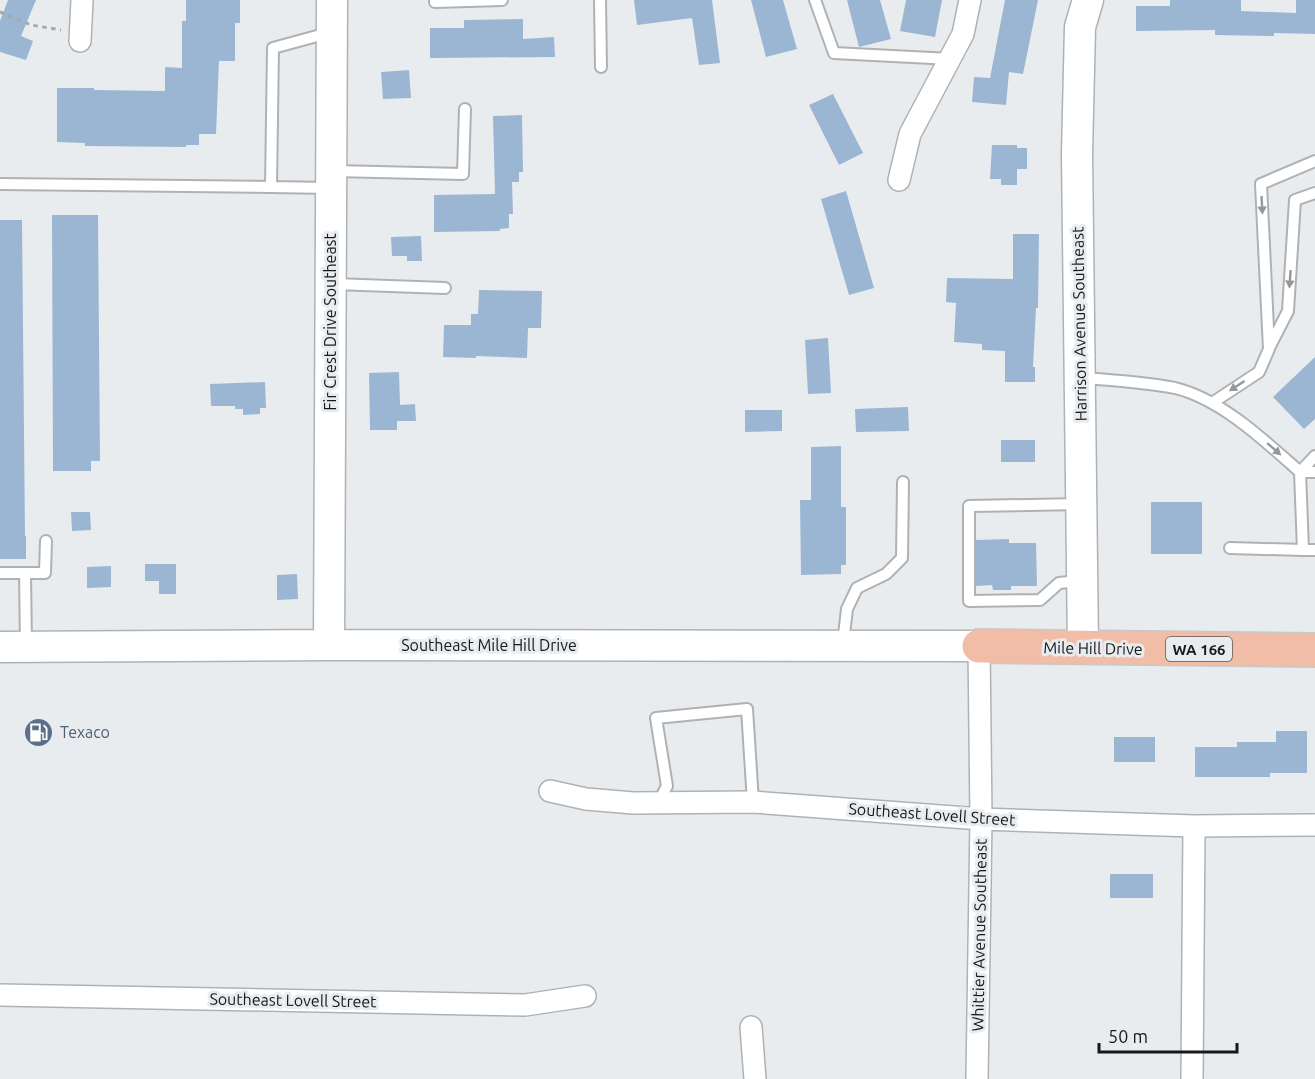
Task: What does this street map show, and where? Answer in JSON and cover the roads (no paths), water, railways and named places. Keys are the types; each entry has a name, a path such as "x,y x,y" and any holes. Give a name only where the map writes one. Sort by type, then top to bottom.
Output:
{"main road":[{"name":"Mile Hill Drive","path":"979,646 1315,650"}],"street":[{"path":"80,38 82,0"},
{"name":"Fir Crest Drive Southeast","path":"329,645 332,0"},
{"path":"899,180 910,134 963,34 970,0"},
{"name":"Harrison Avenue Southeast","path":"1083,648 1077,120 1080,27 1088,0"},
{"name":"Southeast Mile Hill Drive","path":"13,647 979,646"},
{"name":"Whittier Avenue Southeast","path":"977,1079 981,819 979,646"},
{"name":"Southeast Lovell Street","path":"550,791 586,799 633,803 753,802 981,819 1194,826 1315,825"},
{"path":"1192,1079 1194,826"},
{"name":"Southeast Lovell Street","path":"0,995 525,1005 585,996"},
{"path":"752,1027 755,1079"}],"lane":[{"path":"435,2 502,0"},
{"path":"600,0 601,67"},
{"path":"815,0 834,53 951,59"},
{"path":"271,187 273,48 332,32"},
{"path":"0,184 271,187 331,179 463,174 465,109"},
{"path":"1269,349 1261,184 1315,162"},
{"path":"1212,403 1259,372 1288,311 1295,200 1315,193"},
{"path":"330,284 445,288"},
{"path":"1079,377 1176,388 1212,403 1261,438 1300,472 1315,472"},
{"path":"1303,550 1300,472 1315,456"},
{"path":"842,646 848,609 856,588 886,574 902,558 903,482"},
{"path":"1081,504 969,506 969,601 1040,600 1059,583 1082,581"},
{"path":"0,573 45,573 46,541"},
{"path":"1230,548 1315,550"},
{"path":"13,647 24,573"},
{"path":"658,803 667,786 656,718 747,709 753,802"}],"place":[{"name":"Texaco","path":"39,732"}]}
